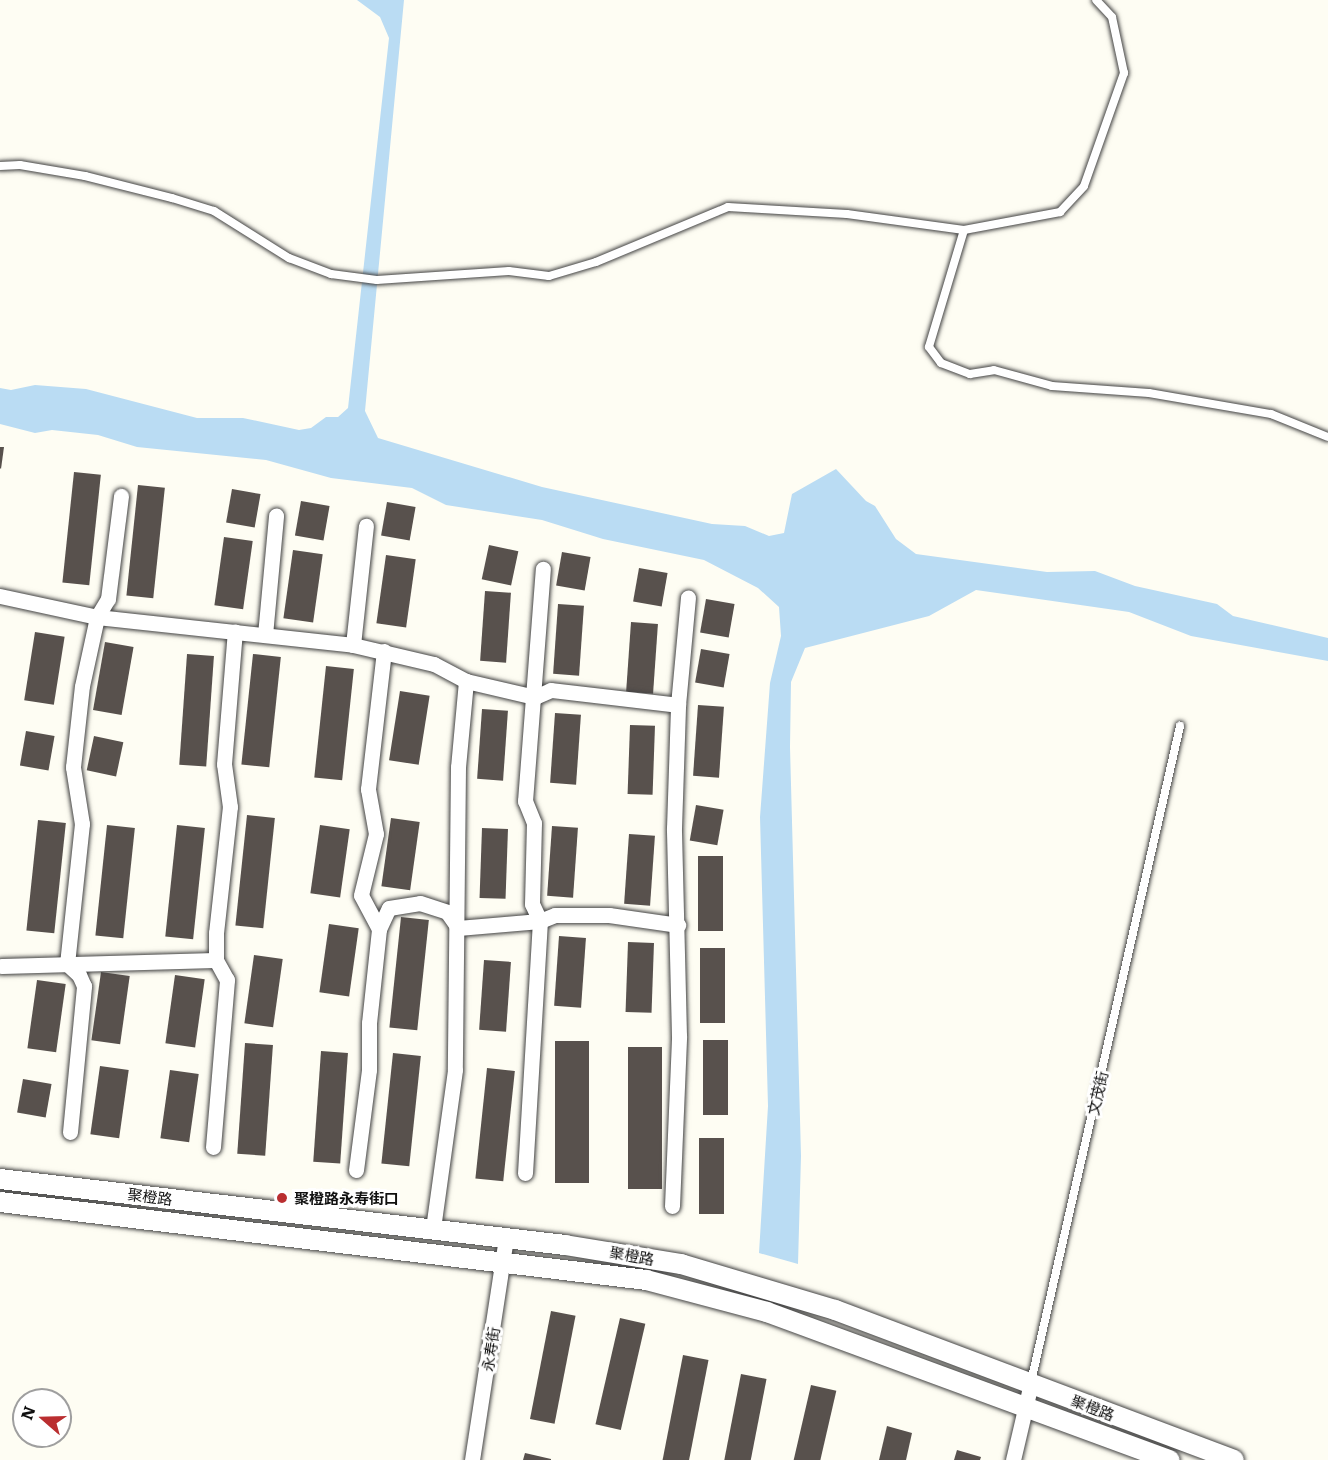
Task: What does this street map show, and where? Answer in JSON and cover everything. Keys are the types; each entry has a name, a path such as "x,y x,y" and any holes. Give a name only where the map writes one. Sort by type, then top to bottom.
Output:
{"street":[{"path":"67,964 82,824 73,767 82,686 98,617 108,599 121,496"},
{"path":"265,635 276,516"},
{"path":"353,645 366,526"},
{"path":"525,1173 540,921 532,904 534,823 525,801 535,697 543,569"},
{"path":"0,596 98,617 353,645 434,664 466,681 535,697 551,690 678,705"},
{"path":"672,1206 679,1036 674,828 678,705 688,597"},
{"path":"213,1147 227,980 216,960 230,807 224,764 235,631"},
{"path":"379,929 361,895 376,834 368,789 384,651"},
{"path":"434,1229 455,1070 458,767 466,681"},
{"path":"356,1170 369,1070 369,1023 379,929 389,908 420,903 447,912 458,928"},
{"path":"458,928 540,921 555,915 609,915 678,925"},
{"path":"0,968 216,960"},
{"path":"67,964 79,975 84,986 70,1132"},
{"name":"聚橙路","path":"0,1179 620,1253 719,1274 835,1310 1232,1460"},
{"name":"聚橙路","path":"0,1202 504,1260 646,1280 736,1302 1170,1460"},
{"name":"永寿街","path":"472,1460 506,1238"},
{"name":"文茂街","path":"1013,1460 1031,1383"}],"lane":[{"path":"0,166 20,165 85,176 172,198 214,211 289,258 331,274 377,280 509,271 549,276 596,262 728,207 847,213 964,230 1060,212 1084,186 1124,73 1112,17 1096,0"},
{"path":"964,230 928,347 940,363 970,374 994,370 1052,386 1149,393 1271,414 1328,437"},
{"name":"文茂街","path":"1031,1383 1180,726"}],"water":[{"path":"357,0 404,0 365,411 378,438 542,487 712,524 745,526 769,536 784,533 792,494 836,469 866,501 875,506 896,539 916,554 1047,572 1095,571 1135,586 1217,604 1233,616 1328,638 1328,661 1191,636 1129,612 976,590 929,616 805,648 791,682 790,747 801,1156 798,1264 759,1253 768,1106 760,817 770,683 781,636 779,607 758,588 704,560 603,539 542,520 446,505 412,488 331,478 266,460 137,447 98,435 52,430 35,433 0,424 0,388 11,390 35,385 86,389 197,418 243,418 299,430 311,428 326,417 338,417 348,408 389,38 380,17"}],"building":[{"path":"0,447 4,447 1,469 0,468"},
{"path":"74,472 101,475 89,585 62,582"},
{"path":"138,485 165,488 153,598 126,595"},
{"path":"232,489 261,494 255,528 226,522"},
{"path":"301,501 330,506 323,541 295,535"},
{"path":"387,502 416,507 410,541 381,535"},
{"path":"224,537 253,541 243,609 214,605"},
{"path":"489,545 518,551 511,585 482,579"},
{"path":"293,550 323,554 313,623 283,618"},
{"path":"562,552 591,557 585,591 556,585"},
{"path":"386,555 416,559 406,628 376,623"},
{"path":"639,568 668,573 662,607 633,601"},
{"path":"485,591 511,593 506,663 480,661"},
{"path":"706,599 735,604 729,638 700,632"},
{"path":"558,604 584,606 579,676 553,674"},
{"path":"631,622 658,624 653,694 626,692"},
{"path":"35,632 65,637 54,705 24,700"},
{"path":"105,642 134,647 122,715 93,710"},
{"path":"701,649 730,654 724,688 695,682"},
{"path":"187,654 214,656 206,767 179,765"},
{"path":"253,654 281,657 269,767 241,764"},
{"path":"326,666 354,669 342,780 314,777"},
{"path":"400,691 430,696 419,765 389,760"},
{"path":"698,705 724,707 719,778 693,776"},
{"path":"482,709 508,711 503,781 477,779"},
{"path":"555,713 581,715 576,785 550,783"},
{"path":"630,725 655,726 653,795 628,794"},
{"path":"26,731 55,736 48,771 20,765"},
{"path":"94,736 123,742 116,776 87,770"},
{"path":"696,805 724,810 717,845 690,840"},
{"path":"247,815 275,818 263,928 235,925"},
{"path":"391,818 420,822 410,890 381,886"},
{"path":"38,820 66,823 54,933 26,930"},
{"path":"107,825 135,828 123,938 95,935"},
{"path":"177,825 205,828 193,939 165,936"},
{"path":"320,825 350,829 340,898 310,893"},
{"path":"552,826 578,828 573,898 547,896"},
{"path":"482,828 508,829 506,899 480,898"},
{"path":"629,834 655,836 650,906 624,904"},
{"path":"698,856 723,856 723,931 698,931"},
{"path":"401,917 429,920 417,1030 389,1027"},
{"path":"329,924 359,928 349,997 319,992"},
{"path":"559,936 586,938 581,1008 554,1006"},
{"path":"628,942 654,943 652,1013 626,1012"},
{"path":"700,948 725,948 725,1023 700,1023"},
{"path":"254,955 283,959 273,1027 244,1023"},
{"path":"484,960 511,962 506,1032 479,1030"},
{"path":"101,972 130,976 120,1044 91,1040"},
{"path":"175,975 205,979 195,1048 165,1043"},
{"path":"37,980 66,984 56,1052 27,1048"},
{"path":"703,1040 728,1040 728,1115 703,1115"},
{"path":"555,1041 589,1041 589,1183 555,1183"},
{"path":"245,1043 273,1045 265,1156 237,1154"},
{"path":"628,1047 662,1047 662,1189 628,1189"},
{"path":"321,1051 348,1053 340,1164 313,1162"},
{"path":"393,1053 421,1056 409,1166 381,1163"},
{"path":"100,1066 129,1070 119,1138 90,1134"},
{"path":"487,1068 515,1071 503,1181 475,1178"},
{"path":"170,1070 199,1074 189,1142 160,1138"},
{"path":"23,1079 52,1084 46,1118 17,1112"},
{"path":"699,1138 724,1138 724,1214 699,1214"},
{"path":"551,1311 576,1316 555,1424 530,1419"},
{"path":"620,1318 645,1324 621,1430 595,1424"},
{"path":"683,1355 709,1360 689,1460 663,1460"},
{"path":"741,1374 767,1379 751,1460 724,1460"},
{"path":"811,1385 836,1391 820,1460 794,1460"},
{"path":"887,1426 912,1433 906,1460 879,1460"},
{"path":"957,1450 981,1457 980,1460 954,1460"},
{"path":"525,1453 551,1459 551,1460 523,1460"}],"place":[{"name":"聚橙路永寿街口","path":"282,1198"}]}
